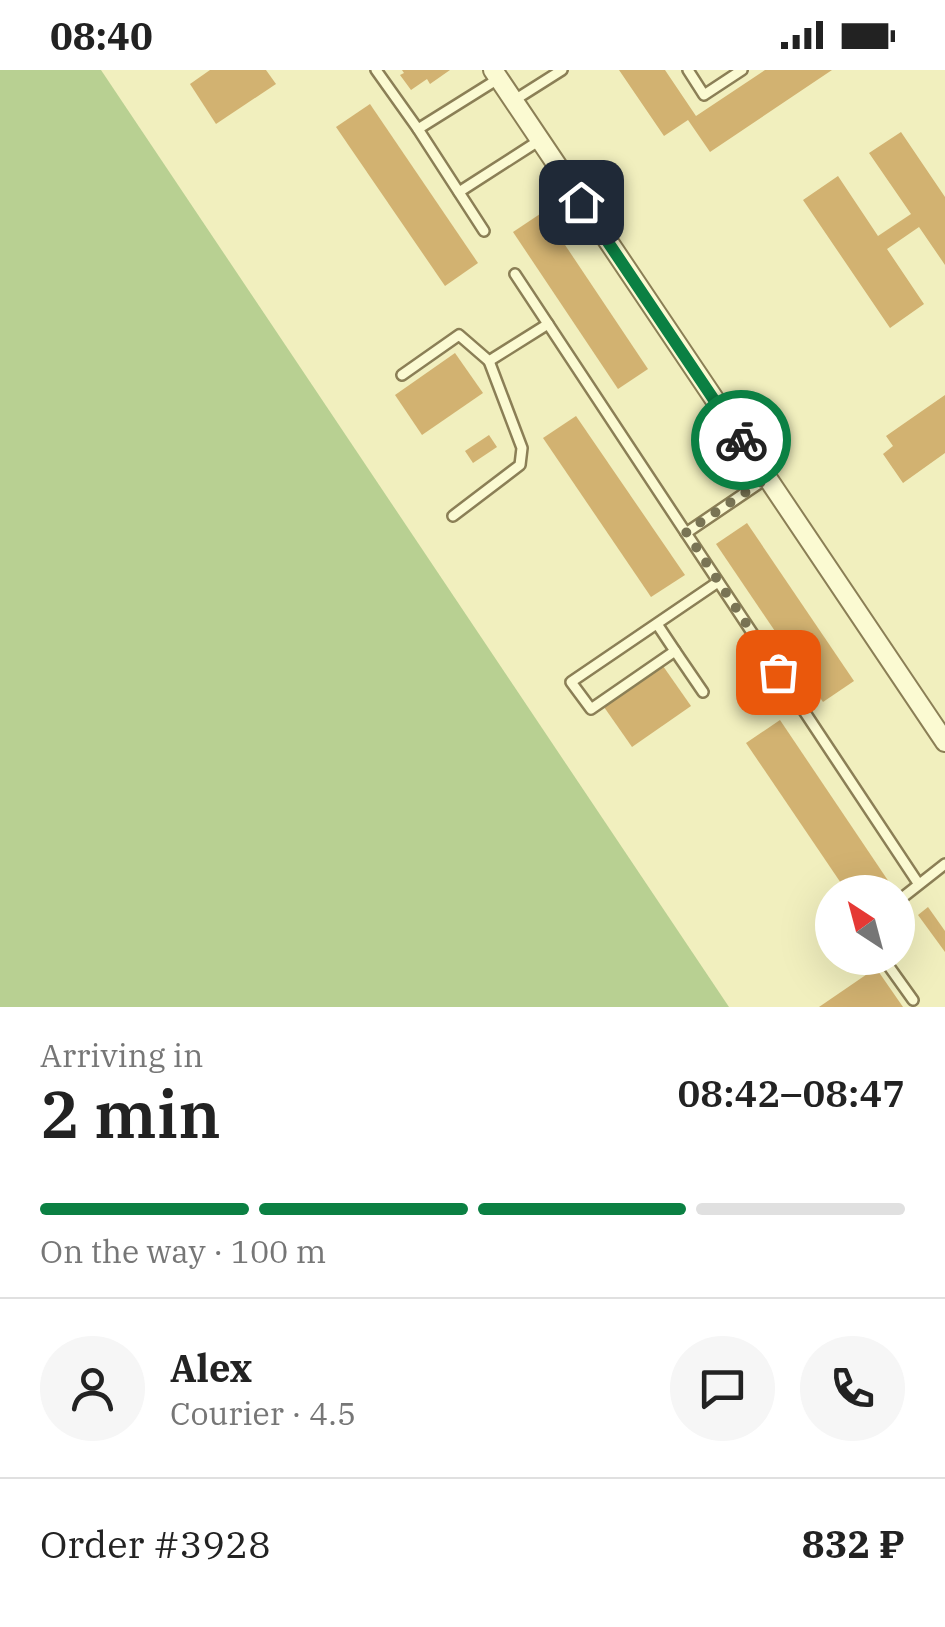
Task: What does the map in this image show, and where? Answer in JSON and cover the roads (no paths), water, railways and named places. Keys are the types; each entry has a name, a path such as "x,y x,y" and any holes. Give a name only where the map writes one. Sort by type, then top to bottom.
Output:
{"street":[{"path":"496,75 945,742"}],"lane":[{"path":"376,70 484,231"},
{"path":"513,100 562,70"},
{"path":"688,70 704,94 742,70"},
{"path":"418,130 496,75"},
{"path":"459,192 540,140"},
{"path":"515,274 918,883"},
{"path":"489,361 548,324"},
{"path":"402,375 459,335 489,361 522,448 520,465 453,516"},
{"path":"686,532 767,478"},
{"path":"675,651 591,709 572,682 718,582"},
{"path":"657,624 704,692"},
{"path":"915,886 945,864"},
{"path":"896,975 914,1000"}]}
